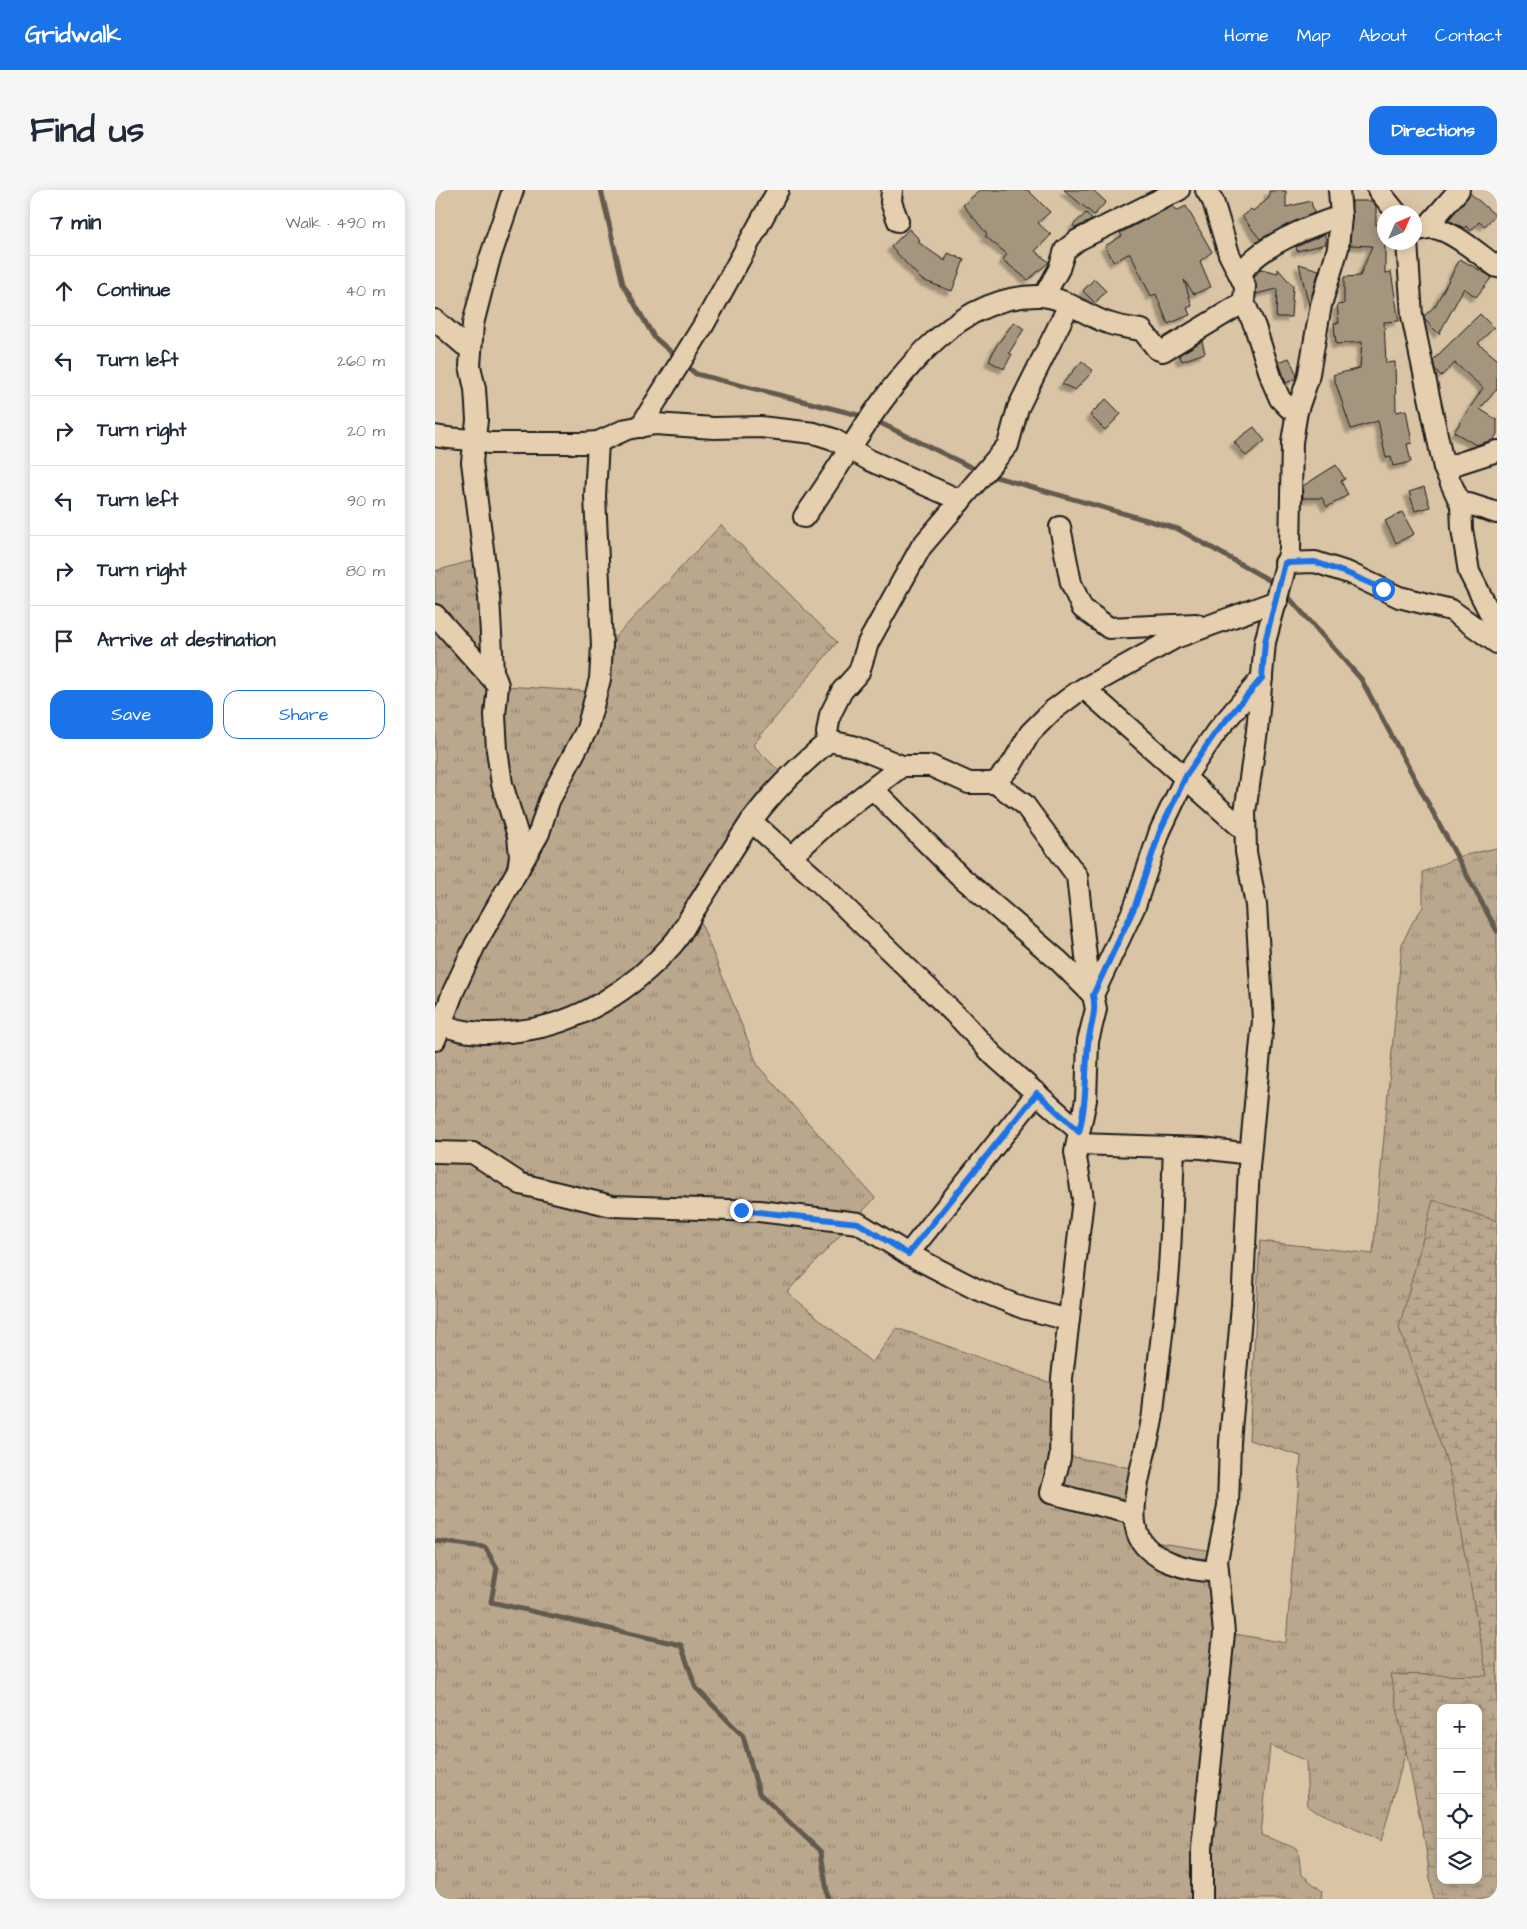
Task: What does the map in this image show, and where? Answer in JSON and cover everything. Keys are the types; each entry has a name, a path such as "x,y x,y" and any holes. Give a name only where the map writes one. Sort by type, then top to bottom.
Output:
{"street":[{"path":"513,190 489,261 473,324 470,366 475,388 475,439 472,462 489,597 492,664 498,685 495,714 497,750 502,784 518,836 520,856 518,870"},
{"path":"640,427 703,326 778,190"},
{"path":"892,190 891,202 898,221"},
{"path":"1044,296 1059,268 1065,250 1078,240 1179,190"},
{"path":"1206,190 1213,201 1229,254 1241,274 1245,286 1245,302 1273,383 1281,399 1289,408 1297,411"},
{"path":"1202,1899 1202,1848 1224,1633 1217,1560 1227,1506 1250,1154 1263,1020 1257,905 1246,852 1245,812 1257,731 1265,642 1290,550 1292,442 1297,411 1309,379 1321,305 1338,248 1341,216 1339,190"},
{"path":"1378,190 1390,205"},
{"path":"1422,230 1459,190"},
{"path":"1241,274 1254,260 1278,243 1302,230 1341,216"},
{"path":"1422,230 1439,229 1497,267"},
{"path":"1408,250 1412,316 1444,468 1461,505 1461,529 1469,572 1497,627"},
{"path":"804,517 851,450 869,418 885,396 948,329 973,313 1003,301 1044,296 1069,305 1107,323 1141,330 1157,349 1163,351 1245,302"},
{"path":"829,741 827,733 830,715 842,691 859,672 868,642 882,614 921,547 1008,445 1018,408 1069,305"},
{"path":"435,320 464,345 470,347"},
{"path":"435,453 445,438 475,439 489,443 598,442 627,429 655,424 713,428 760,427 814,433 833,439 851,450 960,502"},
{"path":"598,442 595,505 602,646 600,679 587,729 549,801 546,818 539,833 475,945 438,1032 456,1031 486,1034 534,1030 569,1019 606,1000 641,976 674,942 751,821 800,765 829,741"},
{"path":"1444,468 1497,451"},
{"path":"1461,505 1469,504 1497,513"},
{"path":"1060,527 1071,583 1082,608 1109,628 1214,623"},
{"path":"1285,563 1315,562 1349,574 1399,597 1451,610 1497,643"},
{"path":"995,783 1012,764 1030,733 1052,711 1084,688 1175,638 1277,601"},
{"path":"435,615 498,685"},
{"path":"1092,994 1135,906 1160,831 1186,776 1216,732 1262,678"},
{"path":"1084,688 1121,722 1186,776 1245,831"},
{"path":"829,741 853,746 902,766 931,766 969,782 995,783 1023,804 1077,876 1092,994 1096,1009 1088,1041 1086,1100 1075,1152 1083,1199 1062,1378 1060,1458 1051,1493 1134,1514"},
{"path":"791,857 830,822 902,766"},
{"path":"873,789 960,876 1059,961 1092,994"},
{"path":"751,821 819,882 993,1055 1037,1093 1078,1138 1174,1148 1202,1148 1250,1154"},
{"path":"908,1254 1037,1093"},
{"path":"1174,1148 1171,1233 1163,1324 1152,1414 1134,1514 1140,1540 1158,1556 1177,1566 1218,1571"},
{"path":"435,1152 473,1153 521,1184 612,1206 759,1211 858,1223 908,1254 974,1288 1015,1305 1069,1320"}],"green space":[{"path":"721,525 837,642 753,745 786,778 697,913 758,1066 875,1198 787,1292 872,1363 897,1328 1059,1386 1064,1455 1135,1469 1141,1540 1219,1552 1223,1632 1286,1643 1301,1456 1249,1440 1260,1241 1373,1254 1402,944 1412,923 1423,907 1423,872 1461,856 1497,848 1497,1815 1482,1731 1482,1704 1437,1704 1437,1713 1407,1747 1381,1841 1308,1807 1306,1761 1270,1745 1261,1835 1298,1849 1301,1874 1322,1891 1321,1899 435,1899 435,571 489,556 506,686 597,692 616,636"},
{"path":"1433,1200 1497,1221 1497,1899 1433,1899 1425,1842 1390,1674 1487,1676 1449,1468 1399,1328"}],"building":[{"path":"980,190 1028,190 1050,212 1038,223 1051,235 1035,251 1049,262 1028,280 1003,260 1007,254 985,236 987,234 963,205"},
{"path":"1064,190 1093,190 1106,202 1094,215"},
{"path":"1269,191 1286,191 1286,207 1311,201 1314,213 1260,239 1242,216 1251,209 1253,211 1269,198"},
{"path":"1470,193 1495,215 1485,226 1479,222 1471,231 1466,226 1464,228 1448,220"},
{"path":"1352,201 1372,201 1376,206 1377,250 1385,250 1385,273 1391,272 1399,321 1384,322 1386,363 1395,362 1396,412 1406,410 1412,443 1407,444 1411,462 1393,466 1391,457 1386,458 1378,421 1351,429 1333,375 1360,368 1362,342 1336,344 1334,323 1339,323 1337,305 1344,304 1344,277 1360,276 1372,246 1350,245"},
{"path":"1173,206 1176,211 1186,206 1212,252 1200,261 1211,287 1194,294 1184,280 1192,306 1187,308 1190,315 1168,324 1156,294 1151,296 1130,253 1114,262 1105,246 1122,236 1120,233"},
{"path":"1086,213 1092,220 1075,228 1073,225"},
{"path":"909,229 920,240 918,242 945,261 948,253 964,260 952,291 922,280 891,247"},
{"path":"1325,234 1326,244 1297,251 1296,247"},
{"path":"1460,259 1492,277 1476,297 1464,288 1439,334 1425,320 1424,316 1435,306"},
{"path":"1299,264 1319,270 1309,306"},
{"path":"1261,269 1278,273 1278,269 1293,286 1291,317 1276,317 1277,289 1256,294 1254,277"},
{"path":"1094,279 1106,291 1095,303 1083,291"},
{"path":"1480,314 1494,328 1478,343 1497,359 1497,389 1480,409 1497,420 1497,434 1493,440 1476,445 1454,432 1483,388 1455,363 1441,376 1435,369 1433,360"},
{"path":"1014,322 1024,329 1009,353 1012,354 1004,369 989,361 996,346"},
{"path":"1202,341 1205,353 1182,361 1179,355"},
{"path":"1289,358 1297,375 1295,379 1286,383 1279,362"},
{"path":"1082,361 1093,371 1075,390 1062,384"},
{"path":"1106,399 1121,414 1105,430 1090,415"},
{"path":"1254,427 1265,441 1246,456 1234,442"},
{"path":"1336,465 1345,479 1341,481 1348,495 1327,507 1322,498 1303,498 1303,486"},
{"path":"1424,487 1430,507 1415,511 1409,492"},
{"path":"1402,512 1414,534 1396,543 1385,521"}],"waterway":[{"path":"601,190 623,284 654,337 678,358"},
{"path":"684,364 696,374 866,417"},
{"path":"874,420 979,471"},
{"path":"989,475 1178,529 1276,584"},
{"path":"1284,592 1361,679 1497,931"},
{"path":"435,1541 485,1547 497,1568 491,1602 681,1645 696,1688 743,1736 759,1793 821,1852 828,1899"}],"route":[{"path":"741,1210 858,1223 908,1254 1037,1093 1079,1132 1086,1100 1085,1083 1088,1041 1096,1009 1093,995 1135,906 1160,831 1186,776 1216,732 1262,678 1265,642 1274,614 1285,563 1315,562 1383,589"}]}
